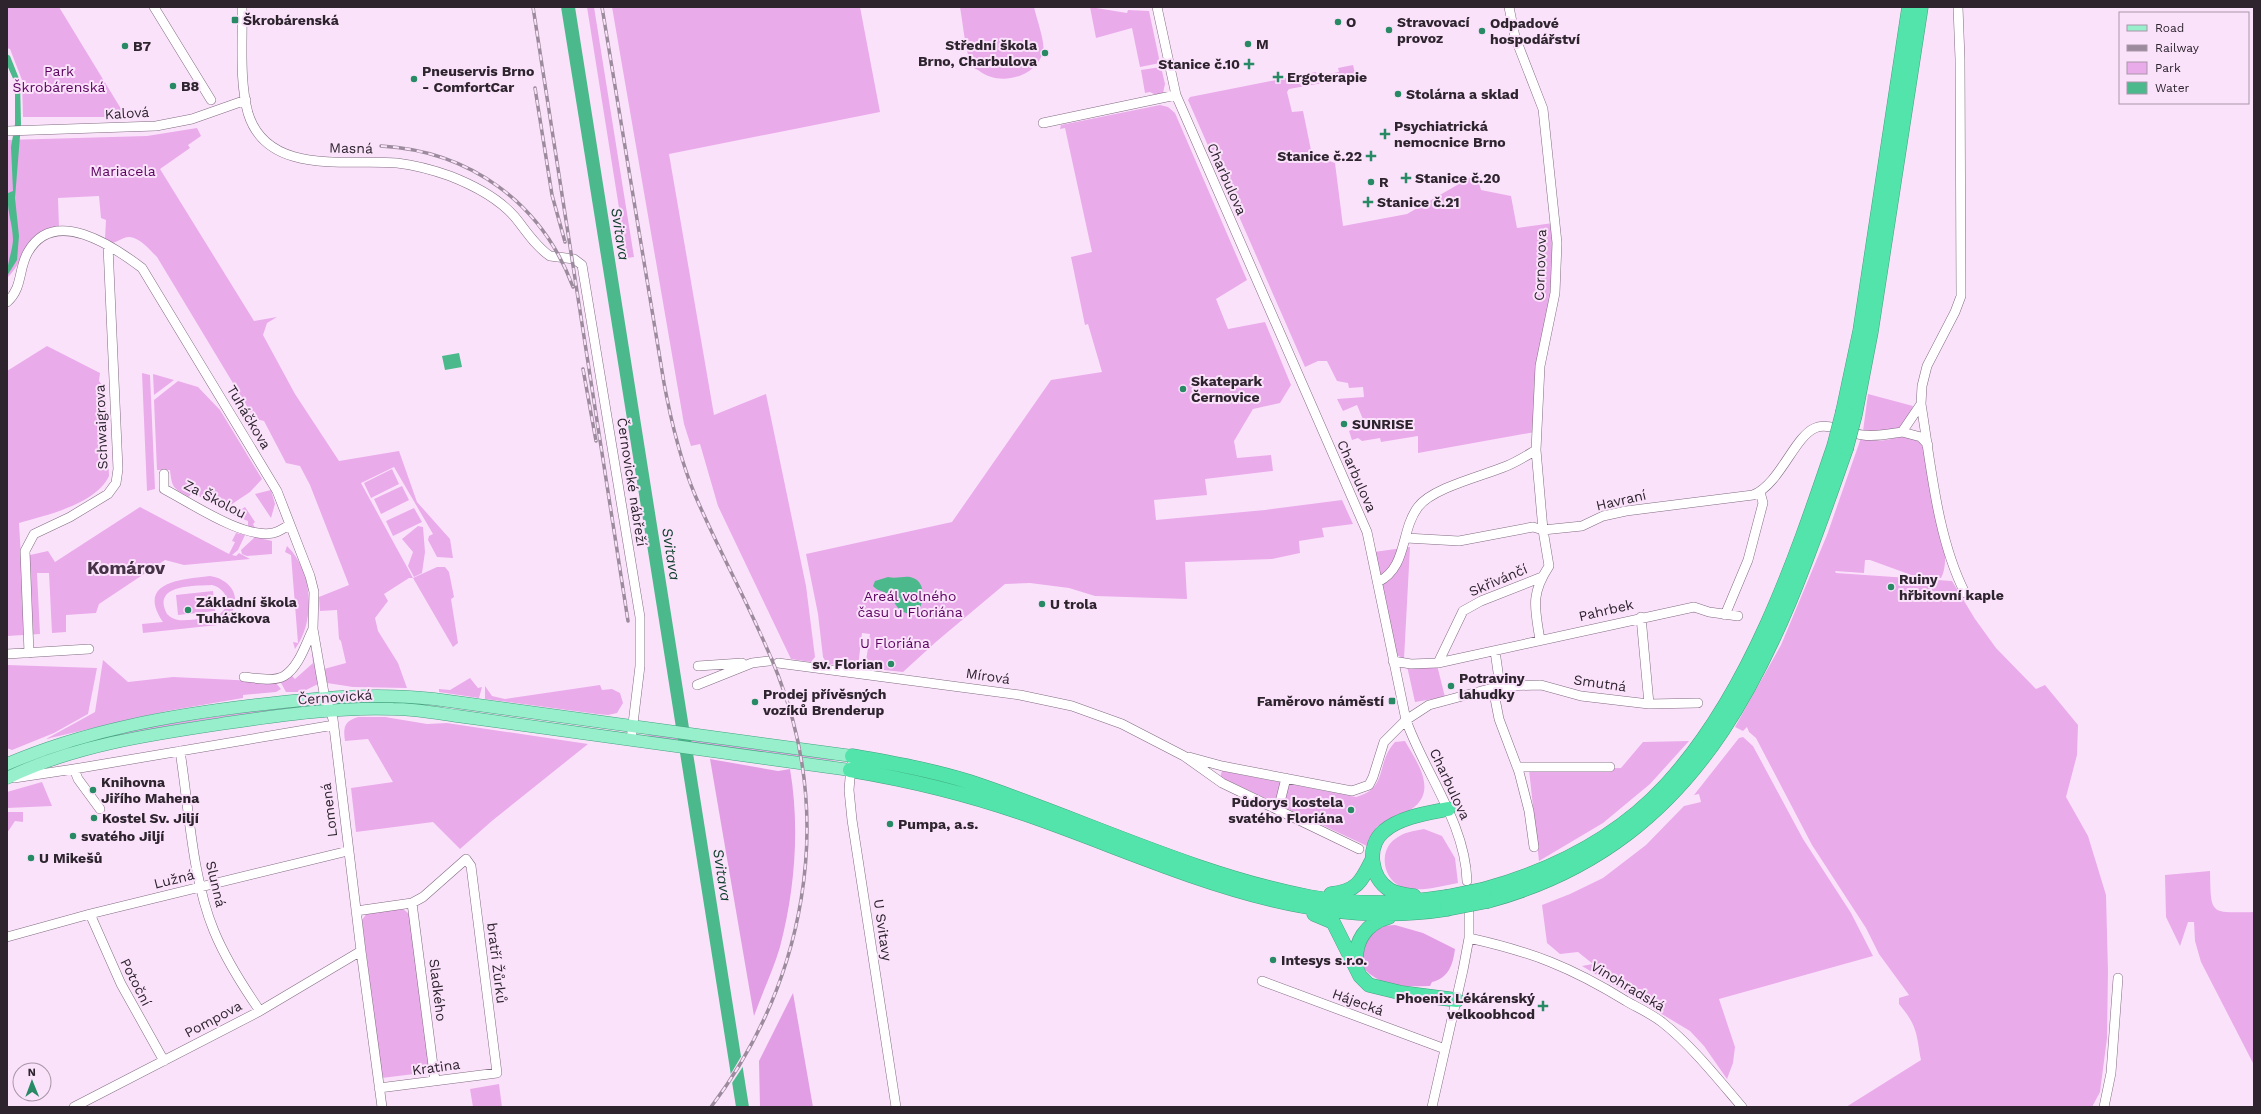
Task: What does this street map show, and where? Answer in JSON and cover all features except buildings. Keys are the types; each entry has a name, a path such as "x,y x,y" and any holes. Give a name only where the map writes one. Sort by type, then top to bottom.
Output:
{"highway":[{"path":"1849,412 1909,7"},
{"path":"1358,972 1356,951 1363,933 1376,922 1446,903 1487,895 1511,882 1554,864 1612,831 1667,785 1698,744 1730,696 1771,615 1840,447 1871,332 1921,7"},
{"path":"851,763 921,768 969,782 1215,871 1265,886 1311,897 1380,902 1446,903"},
{"path":"851,763 905,780 995,804 1197,879 1288,905 1333,922 1358,972 1366,983 1381,989 1458,1000"},
{"path":"1311,897 1352,890 1361,881 1372,860 1377,839 1388,828 1411,818 1448,809"},
{"path":"1372,860 1378,878 1391,890 1446,903"},
{"path":"1288,905 1343,913 1398,915"}],"main road":[{"name":"Černovická","path":"7,778 59,756 112,743 184,729 396,695 668,730 851,763"},
{"name":"Černovická","path":"7,764 57,744 175,716 328,705 394,709 701,750 851,763"}],"street":[{"path":"154,7 211,100"},
{"name":"Masná","path":"242,7 246,100 253,124 260,136 277,150 290,156 313,160 398,164 449,176 485,193 505,206 550,256"},
{"name":"Charbulova","path":"1158,7 1176,95 1366,532 1378,582 1406,720 1411,735 1448,809 1461,844 1467,881"},
{"name":"Cornovova","path":"1509,7 1515,37 1543,109 1557,243 1555,293 1540,366 1536,450 1543,530 1549,566"},
{"path":"1958,7 1960,59 1962,289 1955,312 1927,366 1922,386 1921,404 1944,538 1956,575 1965,593"},
{"path":"1043,123 1176,95"},
{"name":"Kalová","path":"7,131 166,124 201,116 246,100"},
{"name":"Tuháčkova","path":"7,302 18,290 27,253 35,242 49,232 61,230 80,232 108,246 142,268 268,475 290,525 314,592 313,628 328,705"},
{"name":"Schwaigrova","path":"29,653 25,551 34,534 70,517 108,494 116,483 118,469 108,246"},
{"name":"Černovické nábřeží","path":"550,256 574,259 580,262 584,270 640,617 640,666 631,740"},
{"path":"1902,432 1921,404"},
{"path":"1724,615 1748,560 1763,503 1760,492 1774,478 1804,438 1814,429 1824,427 1864,435 1902,432 1921,436 1928,445"},
{"path":"1378,582 1390,574 1398,563 1419,506 1430,497 1449,487 1505,467 1536,450"},
{"name":"Za Školou","path":"164,474 164,489 240,528 256,532 274,533 290,525"},
{"name":"Havraní","path":"1406,538 1459,541 1533,527 1543,530 1582,526 1603,516 1626,511 1718,500 1760,492"},
{"name":"Skřivánčí","path":"1438,663 1463,611 1481,601 1542,577 1549,566"},
{"path":"1540,640 1535,603 1536,587 1542,577"},
{"name":"Pahrbek","path":"1393,661 1411,664 1438,663 1641,617 1694,607 1724,615 1738,616"},
{"path":"1641,617 1649,704"},
{"name":"Tuháčkova","path":"244,677 270,679 284,676 294,666 313,628"},
{"path":"7,654 89,649"},
{"path":"1494,651 1499,720 1517,767 1529,811 1534,847"},
{"name":"Mírová","path":"698,666 773,662 1020,695 1072,706 1122,724 1184,756"},
{"name":"Mírová","path":"697,685 752,663"},
{"name":"Smutná","path":"1406,720 1429,705 1496,687 1541,686 1581,696 1649,704 1698,703"},
{"name":"Lomená","path":"328,705 334,725 348,851 382,1107"},
{"path":"1184,756 1222,766 1352,791 1363,789 1369,785 1384,742 1406,720"},
{"name":"Černovická","path":"7,778 334,725"},
{"name":"Slunná","path":"180,751 200,887 214,930 232,968 260,1010"},
{"path":"1184,756 1222,783 1358,848"},
{"name":"U Svitavy","path":"851,763 849,790 852,820 896,1107"},
{"path":"1517,767 1610,767"},
{"path":"74,768 78,779 100,809"},
{"path":"1278,810 1286,778"},
{"name":"Lužná","path":"7,937 90,914 348,851"},
{"name":"bratří Žůrků","path":"412,903 423,897 466,859 471,866 497,1073"},
{"path":"356,911 412,903"},
{"name":"Sladkého","path":"412,903 436,1081"},
{"path":"1432,1107 1458,1000 1469,938 1469,913"},
{"name":"Potoční","path":"90,914 121,984 164,1061"},
{"name":"Vinohradská","path":"1469,938 1530,953 1562,965 1586,976 1662,1022 1676,1034 1742,1107"},
{"name":"Pompova","path":"74,1107 260,1010 361,952"},
{"path":"2104,1107 2111,1073 2118,978"},
{"name":"Hájecká","path":"1262,981 1445,1049"},
{"name":"Kratina","path":"379,1088 497,1073"}],"green space":[{"name":"Park Škrobárenská","path":"7,7 59,7 126,117 23,117 22,80 10,49 7,48"},
{"path":"587,7 594,7 634,257 627,258"},
{"path":"612,7 860,7 880,112 669,154 714,415 766,394 806,586 815,657 811,662 791,659 718,506 700,444 691,446 684,424"},
{"path":"960,7 1034,7 1044,48 1039,61 1025,74 1006,79 986,75 975,68 971,65 967,51"},
{"path":"1090,7 1127,13 1128,10 1149,11 1160,63 1140,67 1132,28 1096,38"},
{"path":"1353,65 1356,77 1289,89 1287,92 1292,112 1303,111 1312,155 1335,163 1343,226 1407,214 1471,177 1477,177 1481,190 1511,196 1517,228 1553,223 1553,276 1535,432 1418,453 1418,436 1381,442 1380,438 1362,441 1358,438 1352,440 1349,431 1365,424 1357,405 1343,411 1337,399 1364,397 1363,387 1349,388 1348,383 1337,381 1327,361 1318,361 1305,367 1188,100 1190,97 1316,72 1317,76 1339,72 1338,68"},
{"path":"1161,67 1165,84 1163,93 1158,96 1150,92 1145,93 1141,70"},
{"path":"1160,105 1168,107 1175,113 1247,280 1216,299 1228,329 1265,322 1291,385 1280,403 1253,409 1234,441 1237,458 1271,455 1273,471 1205,479 1207,495 1154,500 1156,520 1265,510 1342,500 1353,524 1322,528 1324,537 1299,541 1300,553 1272,559 1185,562 1187,599 1095,596 1069,588 1030,583 1005,584 937,641 903,672 865,668 870,634 862,633 858,667 827,664 823,657 818,614 806,554 952,522 1051,380 1102,372 1088,324 1085,325 1071,257 1092,252 1065,128 1060,129 1061,125"},
{"name":"Mariacela","path":"197,128 201,136 188,145 190,148 160,169 254,321 277,317 267,323 263,335 295,394 339,461 399,451 417,502 450,539 453,558 437,557 428,540 429,536 433,534 394,467 361,483 413,578 409,578 384,594 388,601 375,618 378,631 398,663 407,688 353,687 327,683 324,669 346,663 341,641 339,639 337,610 320,611 319,597 349,585 310,485 300,466 286,463 264,421 256,419 251,413 157,257 137,239 126,237 111,243 105,239 106,220 101,218 99,196 58,198 59,227 39,234 32,240 14,271 7,278 7,140 147,136"},
{"path":"47,346 100,373 99,381 105,389 109,476 103,486 82,501 56,512 19,523 21,557 48,551 55,562 140,507 229,554 235,542 232,541 236,533 245,535 238,550 232,555 236,556 239,553 250,559 184,565 165,560 99,604 96,613 66,615 66,632 52,633 49,573 37,573 40,634 7,636 7,371"},
{"path":"142,373 150,375 155,489 147,491"},
{"path":"153,374 174,380 154,395"},
{"path":"178,381 198,387 220,410 262,479 250,492 223,510 192,492 189,497 180,492 174,487 170,470 157,470 154,400"},
{"path":"1868,394 1913,406 1906,424 1903,427 1892,431 1863,431"},
{"path":"1901,435 1923,443 1940,512 1943,532 1945,566 1941,578 1914,576 1870,560 1865,560 1864,573 1835,571 1836,573 1952,581 1975,619 1996,648 2036,689 2045,685 2078,725 2077,755 2066,797 2088,836 2106,895 2108,971 2107,1038 2100,1092 2092,1107 1846,1107 1921,1060 1915,1030 1910,1019 1899,1004 1899,998 1909,995 1879,954 1866,928 1812,845 1756,738 1749,732 1747,727 1743,731 1735,727 1781,645 1827,535 1861,438 1881,441"},
{"path":"392,469 399,484 371,498 364,483"},
{"path":"402,486 409,500 381,514 374,499"},
{"path":"271,490 275,504 271,518 255,494"},
{"path":"245,507 255,522 253,524 255,528 248,526 248,521 233,515"},
{"path":"414,508 422,522 393,536 386,521"},
{"path":"418,526 423,527 425,552 422,573 414,577 408,566 413,552 402,539"},
{"path":"255,537 272,541 272,554 247,556 242,554 241,550"},
{"path":"287,546 296,556 302,569 309,596 309,610 306,624 302,637 295,649 293,642 298,643 291,555 285,552"},
{"path":"1410,547 1404,659 1395,654 1374,552"},
{"path":"437,567 445,567 449,572 454,597 451,599 458,643 453,647 413,578"},
{"path":"210,576 216,577 226,583 230,587 235,597 233,610 227,624 143,633 142,624 163,622 156,608 155,598 159,590 176,581","holes":["212,585 224,593 227,601 225,609 218,615 194,620 178,620 167,614 164,604 165,597 170,592 186,587"]},
{"path":"213,591 215,611 178,615 176,595"},
{"path":"311,645 318,684 302,692 286,692 280,681 292,676 295,679 313,663"},
{"path":"103,660 128,682 173,677 275,682 281,689 276,692 243,695 243,698 167,711 46,739 95,712"},
{"path":"7,665 97,668 88,714 54,733 12,750 7,748"},
{"path":"1437,665 1445,697 1415,702 1407,666"},
{"path":"470,678 478,688 482,687 479,698 439,692 439,689 450,690"},
{"path":"600,685 602,690 612,689 620,693 623,703 617,713 608,715 597,714 485,699 485,686 492,696 505,699"},
{"path":"295,705 296,710 27,762 51,751 153,726"},
{"path":"358,717 385,717 427,724 447,723 588,744 493,820 460,849 433,822 356,832 351,788 393,782 368,739 345,741 344,732 347,723"},
{"path":"649,734 833,759 834,761 648,737"},
{"path":"1743,737 1753,746 1803,839 1851,913 1873,956 1719,999 1735,1047 1733,1063 1727,1079 1704,1046 1690,1031 1582,966 1593,964 1578,952 1560,954 1547,943 1542,905 1570,894 1603,878 1646,845 1684,806 1701,802 1699,794 1694,795 1739,738"},
{"path":"1405,741 1421,770 1424,780 1422,798 1416,806 1377,827 1367,846 1220,777 1222,771 1356,797 1373,788 1378,781 1385,759 1395,742"},
{"path":"1689,741 1650,784 1603,823 1539,861 1529,770 1621,768 1643,742"},
{"path":"42,782 52,806 7,808 7,792"},
{"path":"7,812 23,812 23,822 15,821 7,833"},
{"path":"1424,829 1442,836 1455,858 1458,883 1432,888 1411,889 1398,885 1388,874 1385,866 1385,859 1386,851 1389,845 1402,835"},
{"path":"2210,871 2212,904 2216,908 2221,911 2228,912 2254,912 2254,1065 2201,962 2195,941 2194,922 2188,922 2180,946 2166,917 2165,875"},
{"path":"403,909 408,913 411,920 430,1072 382,1078 362,920 367,913"},
{"path":"499,1084 502,1107 473,1107 470,1089"}],"shaded area":[{"path":"710,759 778,771 790,769 795,813 795,836 789,903 780,947 754,1016"},
{"path":"1395,925 1423,933 1455,949 1453,960 1446,974 1438,980 1432,982 1430,986 1401,986 1383,982 1368,972 1361,965 1363,940 1381,926"},
{"path":"793,993 813,1107 760,1107 759,1061"}],"water":[{"path":"561,7 575,7 749,1107 736,1107"},
{"path":"7,54 10,56 20,81 21,124 15,198 19,236 17,260 7,276 13,240 8,193 13,191 11,147 15,124 15,83 7,65"},
{"path":"459,353 462,367 445,370 442,356"},
{"path":"888,577 910,577 916,579 922,587 923,599 916,614 904,612 887,594 873,586 875,581"}],"pier":[{"path":"742,1055 744,1065 730,1086 729,1077"}],"railway":[{"path":"533,7 628,621"},
{"path":"602,7 664,383 676,440 695,495 759,629 778,675 795,731 805,787 807,843 801,899 789,954 769,1007 743,1059 711,1107"},
{"path":"535,88 552,195 565,242"},
{"path":"381,146 414,150 444,158 473,171 499,187 522,207 542,230 560,257 573,287"},
{"path":"583,369 596,441"}],"place":[{"name":"Škrobárenská","path":"235,20"},
{"name":"O","path":"1338,22"},
{"name":"Stravovací provoz","path":"1389,30"},
{"name":"Odpadové hospodářství","path":"1482,31"},
{"name":"M","path":"1248,44"},
{"name":"B7","path":"125,46"},
{"name":"Střední škola Brno, Charbulova","path":"1045,53"},
{"name":"Stanice č.10","path":"1249,64"},
{"name":"Ergoterapie","path":"1278,77"},
{"name":"Pneuservis Brno - ComfortCar","path":"414,79"},
{"name":"B8","path":"173,86"},
{"name":"Stolárna a sklad","path":"1398,94"},
{"name":"Psychiatrická nemocnice Brno","path":"1385,134"},
{"name":"Stanice č.22","path":"1371,156"},
{"name":"Stanice č.20","path":"1406,178"},
{"name":"R","path":"1371,182"},
{"name":"Stanice č.21","path":"1368,202"},
{"name":"Skatepark Černovice","path":"1183,389"},
{"name":"SUNRISE","path":"1344,424"},
{"name":"Ruiny hřbitovní kaple","path":"1891,587"},
{"name":"U trola","path":"1042,604"},
{"name":"Základní škola Tuháčkova","path":"188,610"},
{"name":"sv. Florian","path":"891,664"},
{"name":"Potraviny lahudky","path":"1451,686"},
{"name":"Faměrovo náměstí","path":"1392,701"},
{"name":"Prodej přívěsných vozíků Brenderup","path":"755,702"},
{"name":"Knihovna Jiřího Mahena","path":"93,790"},
{"name":"Půdorys kostela svatého Floriána","path":"1351,810"},
{"name":"Kostel Sv. Jiljí","path":"94,818"},
{"name":"Pumpa, a.s.","path":"890,824"},
{"name":"svatého Jiljí","path":"73,836"},
{"name":"U Mikešů","path":"31,858"},
{"name":"Intesys s.r.o.","path":"1273,960"},
{"name":"Phoenix Lékárenský velkoobhcod","path":"1543,1006"}],"district":[{"name":"Komárov","path":"126,567"}],"water label":[{"name":"Svitava","path":"620,234"},
{"name":"Svitava","path":"671,554"},
{"name":"Svitava","path":"722,875"}],"park label":[{"name":"Areál volného času u Floriána","path":"910,604"},
{"name":"U Floriána","path":"895,643"}]}
